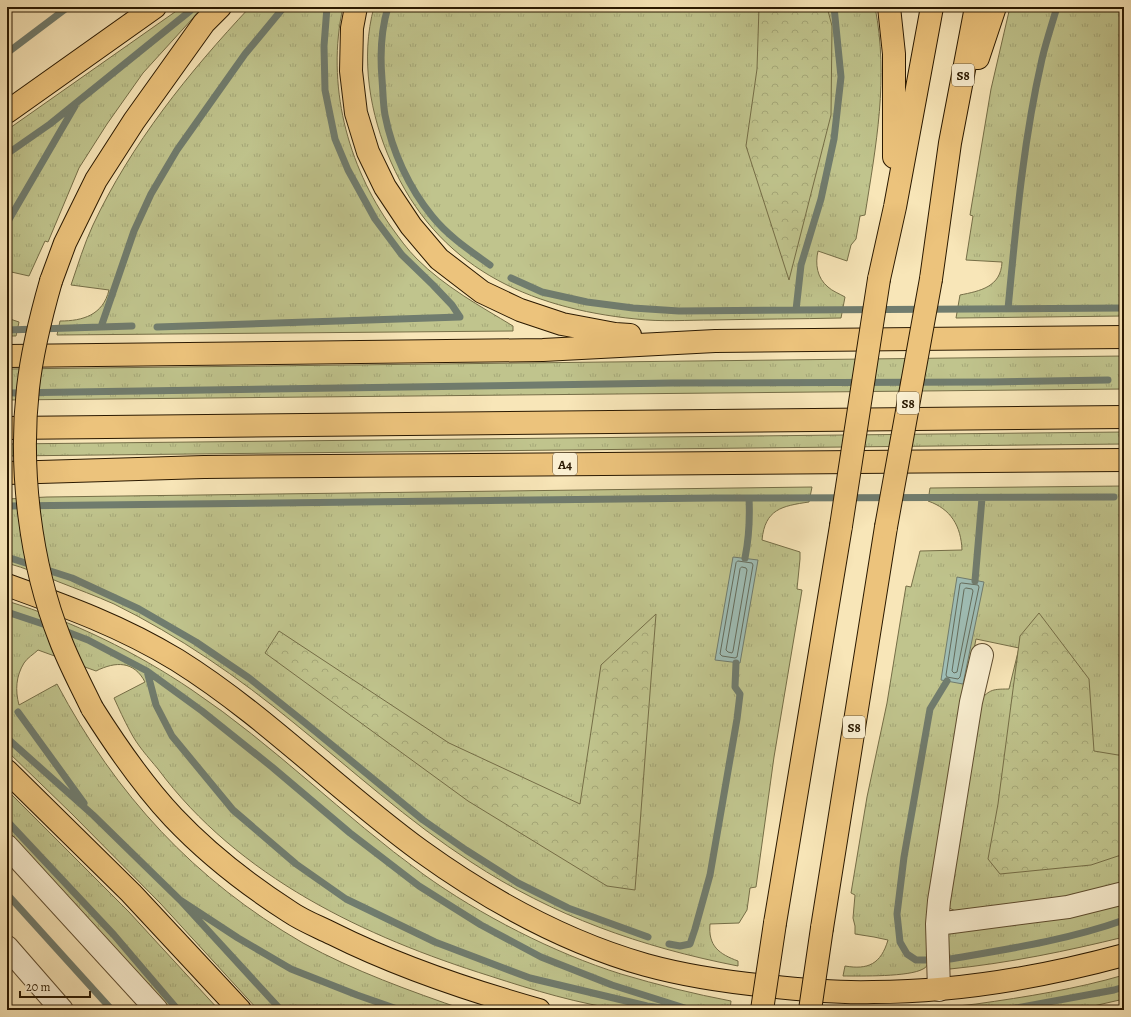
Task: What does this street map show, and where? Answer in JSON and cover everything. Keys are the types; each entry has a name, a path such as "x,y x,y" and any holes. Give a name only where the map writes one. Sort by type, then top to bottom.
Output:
{"highway":[{"path":"7,112 155,7"},
{"path":"220,7 204,23 134,121 96,180 65,243 51,281 39,331 28,388 26,429 28,504 38,570 49,606 74,672 92,708 111,739 147,787 173,816 201,844 231,870 291,913 349,942 407,968 476,992 539,1010"},
{"path":"356,7 352,28 351,71 356,113 368,152 385,187 411,226 439,259 482,292 520,310 562,324 615,334 715,342"},
{"path":"889,7 894,54 895,207"},
{"path":"762,1010 841,526 879,280 895,207 932,7"},
{"name":"S8","path":"810,1010 886,527 931,278 950,143 976,7"},
{"path":"950,143 995,7"},
{"path":"7,356 543,350 715,342 1124,337"},
{"path":"7,428 1124,417"},
{"name":"A4","path":"7,472 204,467 1124,460"},
{"path":"7,585 105,622 177,660 244,707 380,820 425,853 480,890 535,921 560,933 596,948 646,965 697,977 731,982 838,992 875,992 939,990 994,982 1040,975 1124,955"},
{"path":"7,771 131,893 240,1010"}],"lane":[{"path":"939,990 937,924 939,901 970,710 982,656"},
{"path":"7,846 157,1010"},
{"path":"937,924 1068,907 1124,893"},
{"path":"7,947 62,1010"}],"green space":[{"path":"182,7 203,7 143,73 107,124 79,168 48,242 45,241 29,276 7,271 7,130"},
{"path":"250,7 343,7 338,36 337,65 339,94 344,123 352,151 376,204 404,244 428,269 463,296 513,326 513,331 57,335 60,321 77,320 91,315 97,311 106,299 109,290 71,285 93,225 125,166 143,138 184,83"},
{"path":"374,7 875,7 879,33 881,86 877,137 865,215 860,216 856,239 851,245 847,261 818,251 817,256 817,266 821,279 834,291 845,297 841,318 674,321 636,319 558,305 523,292 490,276 460,255 433,229 410,198 391,162 378,125 369,86 368,46"},
{"path":"759,7 827,7 832,26 831,115 789,280 746,146 757,69"},
{"path":"1010,7 1124,7 1124,316 956,318 960,295 975,292 988,286 994,282 1001,270 1002,262 966,260 973,216 970,215 991,89"},
{"path":"7,318 19,322 16,336 7,336"},
{"path":"1124,356 1124,389 7,400 7,369"},
{"path":"1124,432 1124,444 7,456 7,444"},
{"path":"1124,486 1124,885 1067,899 958,912 949,908 946,901 977,703 991,691 998,689 1009,689 1019,648 976,639 964,701 929,962 924,969 916,972 884,976 843,976 845,966 867,966 877,960 882,955 888,940 855,934 853,918 855,895 851,893 867,797 887,703 906,586 911,587 920,551 962,550 960,533 949,514 936,504 928,501 930,488"},
{"path":"812,487 809,502 791,505 776,511 771,515 764,530 762,540 800,552 797,589 802,590 774,757 756,887 750,888 747,910 739,923 710,924 713,944 720,952 738,961 738,966 667,949 599,927 566,914 502,881 471,862 425,830 273,706 207,658 138,616 114,604 7,563 7,499 47,497"},
{"path":"7,601 79,628 126,650 171,676 222,711 280,757 393,852 445,889 493,918 544,944 621,974 662,986 731,1001 730,1010 624,1010 573,1000 490,976 443,960 351,922 307,898 265,872 226,841 190,807 139,746 114,698 145,682 136,670 124,665 117,665 96,671 38,650 25,661 19,673 17,694 19,705 57,684 80,724 105,762 132,798 161,832 193,863 227,892 303,943 342,963 382,980 465,1010 258,1010 160,903 7,751"},
{"path":"1039,613 1089,679 1094,751 1124,756 1124,854 1091,865 1000,874 988,859 998,804 1020,636"},
{"path":"656,614 635,890 607,886 468,801 265,653 279,631 449,743 580,804 601,665"},
{"path":"7,790 129,912 219,1010 164,1010 7,838"},
{"path":"1124,901 1124,937 1016,960 950,969 947,965 945,939 950,932"},
{"path":"1124,975 1124,999 1076,1010 915,1010 976,1004 1032,995"}],"water":[{"path":"733,557 758,560 740,663 715,660"},
{"path":"957,577 984,582 963,684 941,680"}],"waterway":[{"path":"7,53 68,7"},
{"path":"101,327 134,231 151,194 177,150 245,54 284,7"},
{"path":"157,327 460,317 452,305 402,255 375,219 348,170 335,139 325,90 324,46 327,7"},
{"path":"388,7 382,34 381,52 383,102 388,129 402,168 416,193 438,223 452,236 490,265"},
{"path":"834,7 841,77 834,139 821,199 801,265 796,310 1124,308"},
{"path":"1008,309 1021,184 1035,90 1047,40 1057,7"},
{"path":"7,154 50,124 190,11"},
{"path":"7,223 75,106"},
{"path":"511,278 542,292 587,302 633,308 679,311 796,310"},
{"path":"7,330 132,326"},
{"path":"7,393 672,383 1108,380"},
{"path":"7,506 715,498 1114,497"},
{"path":"745,558 749,528 749,498"},
{"path":"975,581 982,498"},
{"path":"7,557 72,578 139,609 196,642 249,678 423,820 466,850 518,883 568,908 648,937"},
{"path":"7,612 52,627"},
{"path":"62,630 88,640 147,671 202,711 272,767 350,833 419,886 481,925 541,957 612,985 691,1010"},
{"path":"669,944 680,946 690,944 710,875 737,719 740,694 735,687 736,663"},
{"path":"147,671 156,705 172,736 233,810 296,864 346,899 435,942 530,978 647,1006 679,1010"},
{"path":"926,960 916,960 907,954 900,942 897,914 904,857 930,709 947,681"},
{"path":"18,712 84,803"},
{"path":"7,738 93,815 180,900"},
{"path":"7,821 114,935 178,1010"},
{"path":"7,894 112,1010"},
{"path":"281,1010 180,900 238,938 291,969 400,1010"},
{"path":"950,959 1016,948 1081,933 1124,920"},
{"path":"1005,1010 1124,987"}]}
